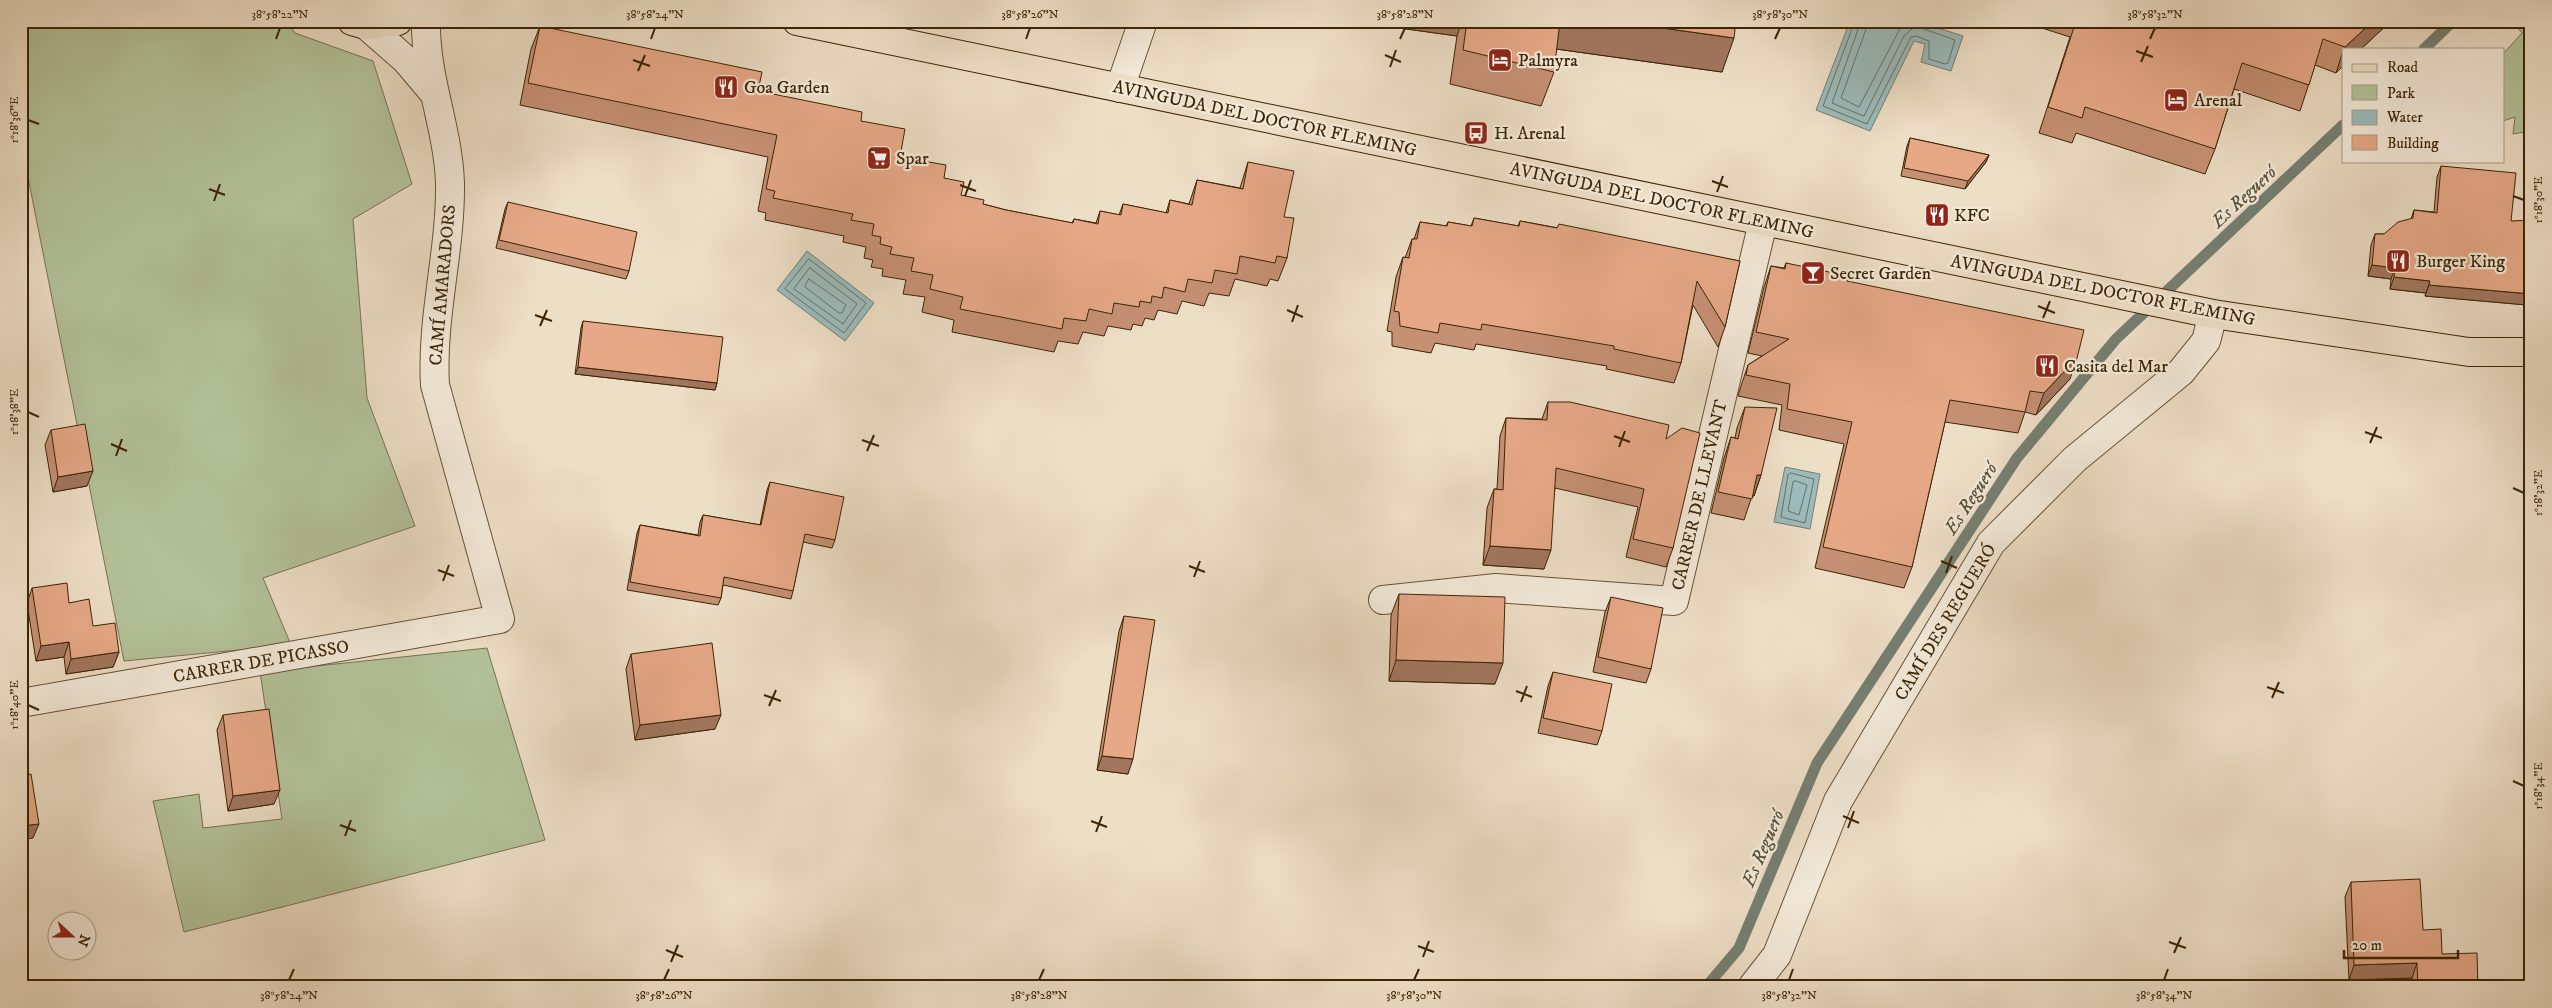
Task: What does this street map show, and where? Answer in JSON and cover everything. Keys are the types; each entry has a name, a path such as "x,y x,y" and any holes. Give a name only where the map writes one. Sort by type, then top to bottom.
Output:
{"main road":[{"path":"359,23 398,21"},
{"name":"AVINGUDA DEL DOCTOR FLEMING","path":"797,21 2213,314 2469,352 2531,352"}],"street":[{"name":"CAMÍ AMARADORS","path":"426,21 428,60 434,93 447,142 450,184 448,244 433,356 435,385 500,620"},
{"path":"1120,88 1143,21"},
{"name":"CAMÍ AMARADORS","path":"359,23 406,60 434,93"},
{"name":"CARRER DE LLEVANT","path":"1383,600 1496,588 1674,601 1763,222"},
{"name":"CAMÍ DES REGUERÓ","path":"1752,987 1777,955 1838,801 1991,543 2075,458 2181,372 2206,341 2213,314"},
{"name":"CARRER DE PICASSO","path":"21,704 500,620"}],"green space":[{"path":"21,21 286,21 295,33 373,61 412,184 353,219 367,398 415,526 263,578 291,645 124,661 21,142"},
{"path":"2512,21 2531,21 2531,131 2513,134 2515,117 2504,121 2504,53 2522,33"},
{"path":"487,648 545,840 184,932 153,801 199,794 203,828 282,819 260,672"}],"water":[{"path":"1850,21 1916,21 1963,36 1951,71 1921,62 1925,44 1914,41 1870,131 1816,110"},
{"path":"807,251 874,303 845,341 777,290"},
{"path":"1785,467 1820,474 1810,529 1774,522"}],"building":[{"path":"1467,21 1560,21 1554,72 1463,50"},
{"path":"1612,21 1736,21 1734,38"},
{"name":"Arenal","path":"2076,21 2373,21 2345,47 2323,39 2309,85 2242,63 2215,149 2085,107 2082,118 2048,107"},
{"path":"540,26 762,72 758,91 862,112 861,121 905,129 900,157 946,165 944,178 964,182 961,195 984,200 983,204 1006,210 1073,223 1074,219 1098,224 1100,211 1121,215 1123,204 1168,213 1170,200 1192,205 1197,180 1243,189 1248,162 1294,171 1284,217 1294,218 1287,258 1277,256 1275,263 1240,256 1237,274 1215,270 1212,283 1188,279 1185,292 1164,287 1162,298 1152,296 1151,303 1140,301 1139,307 1114,303 1112,314 1089,309 1086,321 1064,318 1062,329 960,309 963,297 930,289 933,275 911,271 914,258 890,254 892,247 880,244 881,237 872,235 874,224 851,220 853,214 773,198 775,191 766,189 777,135 528,83"},
{"path":"1910,138 1989,155 1968,181 1904,168"},
{"path":"2441,166 2516,173 2511,221 2531,220 2531,294 2429,285 2430,281 2394,277 2395,268 2372,265 2375,234 2384,234 2398,222 2413,218 2414,210 2437,213"},
{"path":"508,202 637,232 629,271 499,240"},
{"path":"1474,218 1519,226 1520,221 1557,228 1559,224 1740,261 1725,327 1697,281 1681,363 1614,349 1614,346 1482,324 1481,330 1440,323 1438,333 1400,326 1399,312 1394,311 1403,257 1409,258 1412,239 1417,239 1420,222 1447,226 1448,222 1472,226"},
{"path":"1786,263 1848,276 1847,281 2084,330 2077,358 2044,393 2030,391 2025,412 1950,400 1912,567 1823,547 1852,422 1787,409 1790,384 1746,375 1748,365 1789,339 1756,332 1771,266 1785,269"},
{"path":"583,321 723,337 717,383 578,367"},
{"path":"1548,402 1570,402 1669,425 1666,439 1682,428 1700,433 1673,548 1633,539 1644,489 1556,468 1551,550 1490,546 1494,489 1503,490 1506,418 1547,420"},
{"path":"1745,407 1777,408 1761,475 1757,475 1752,499 1718,492 1731,437 1738,439"},
{"path":"85,424 93,471 58,477 51,430"},
{"path":"770,482 844,497 835,540 805,534 793,591 724,577 721,598 630,582 640,525 700,536 703,515 761,525"},
{"path":"67,583 69,603 89,599 93,626 115,623 119,652 71,659 69,642 41,646 32,588"},
{"path":"1399,594 1505,597 1503,663 1396,660"},
{"path":"1611,597 1663,608 1651,669 1598,657"},
{"path":"1124,616 1155,620 1133,759 1102,756"},
{"path":"712,643 721,715 640,725 631,654"},
{"path":"1553,672 1612,684 1602,731 1543,718"},
{"path":"269,709 280,790 233,796 223,715"},
{"path":"31,774 39,824 21,826 21,776"},
{"path":"2420,879 2423,930 2441,929 2442,954 2477,953 2478,987 2418,987 2417,963 2354,965 2351,882"}],"waterway":[{"name":"Es Regueró","path":"2425,48 2453,21"},
{"name":"Es Regueró","path":"1706,987 1739,948 1817,763 2017,458 2116,339 2342,126"}],"place":[{"name":"Palmyra","path":"1500,60"},
{"name":"Goa Garden","path":"726,87"},
{"name":"Arenal","path":"2176,100"},
{"name":"H. Arenal","path":"1476,133"},
{"name":"Spar","path":"879,158"},
{"name":"KFC","path":"1937,215"},
{"name":"Burger King","path":"2398,261"},
{"name":"Secret Garden","path":"1813,273"},
{"name":"Casita del Mar","path":"2047,366"}]}
